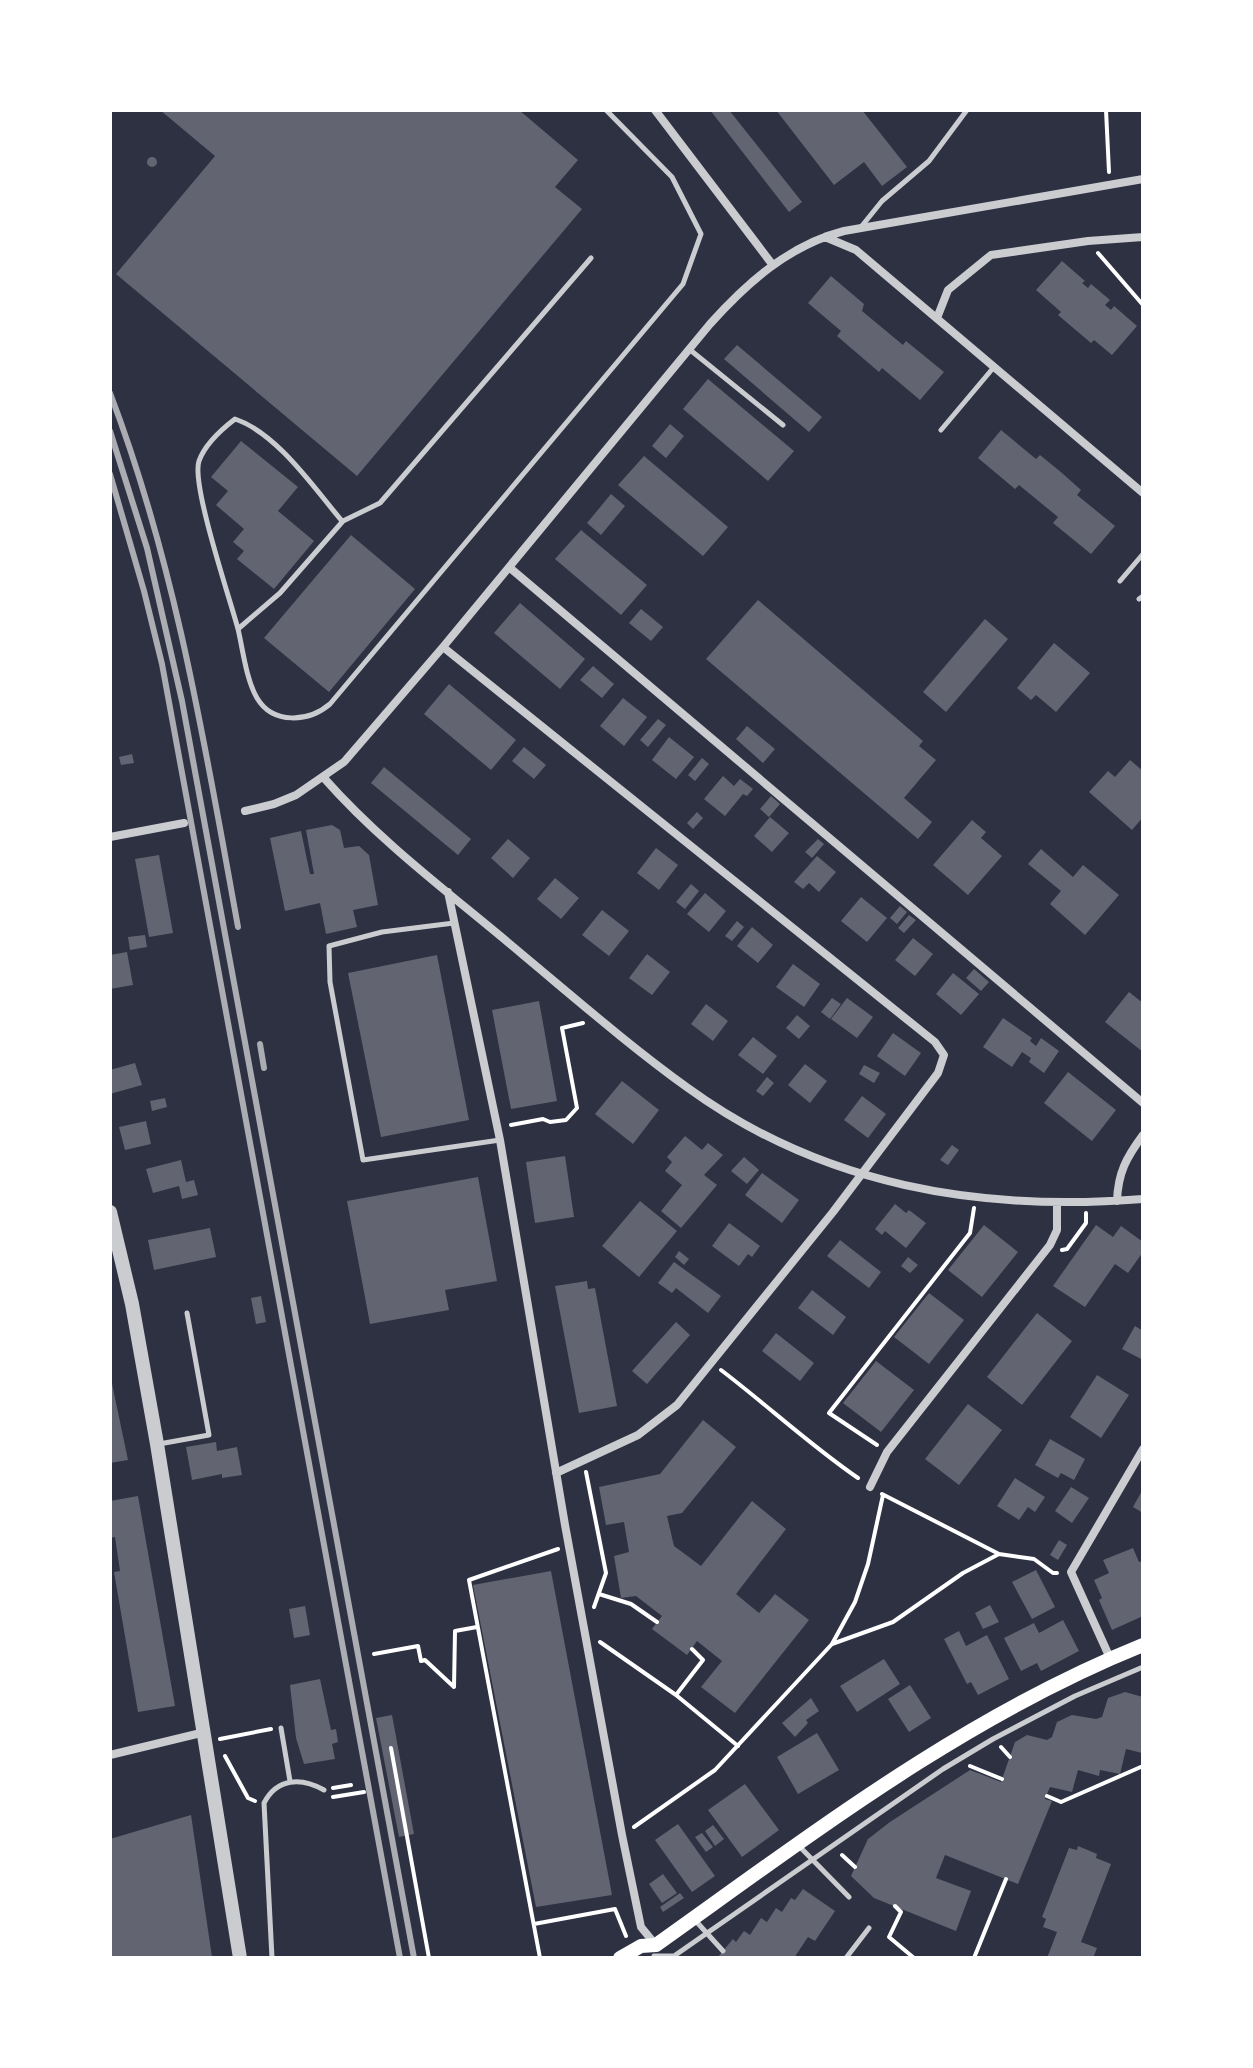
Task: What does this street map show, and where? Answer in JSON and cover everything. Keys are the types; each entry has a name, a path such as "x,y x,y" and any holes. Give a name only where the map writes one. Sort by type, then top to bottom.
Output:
{"main road":[{"path":"620,1958 641,1946 654,1953 694,1918 931,1753 1018,1704 1143,1645"}],"street":[{"path":"655,110 772,264"},
{"path":"245,811 274,804 324,778 344,762 689,349 742,290 772,264 824,236 860,227 1143,179"},
{"path":"824,236 856,250 1143,493"},
{"path":"937,318 948,290 991,255 1088,241 1143,237"},
{"path":"509,567 1143,1103"},
{"path":"443,647 939,1046 944,1060 938,1073 861,1175 713,1364 677,1405 656,1423 619,1445 556,1473"},
{"path":"324,778 345,802 448,892 601,1020 690,1090 781,1143 861,1175 975,1198 1057,1203 1143,1199"},
{"path":"110,837 184,823"},
{"path":"448,892 500,1140 568,1546 622,1835 641,1927 654,1953"},
{"path":"1117,1201 1120,1171 1143,1135"},
{"path":"870,1487 887,1452 1055,1238 1057,1203"},
{"path":"110,1212 132,1304 157,1444 240,1958"},
{"path":"1110,1658 1071,1572 1143,1449"},
{"path":"110,1755 205,1732"}],"lane":[{"path":"343,521 275,444 248,424 235,419 220,431 199,461 205,513 256,697 272,712 293,718 314,715 330,704 683,284 701,234 672,177 606,110"},
{"path":"860,227 882,201 929,161 967,110"},
{"path":"238,629 280,593 343,521 380,503 591,258"},
{"path":"689,349 783,425"},
{"path":"941,430 994,367"},
{"path":"1120,581 1143,554"},
{"path":"455,923 382,932 329,946 330,982 363,1160 500,1140"},
{"path":"157,1444 209,1435 187,1313"},
{"path":"654,1953 674,1956 957,1761 1075,1696 1143,1667"},
{"path":"281,1728 290,1781"},
{"path":"272,1958 264,1803 273,1790 290,1781 309,1782 324,1790"},
{"path":"798,1844 849,1897"},
{"path":"694,1918 723,1951"},
{"path":"846,1958 869,1928"}],"path":[{"path":"1106,110 1110,185"},
{"path":"1088,241 1143,305"},
{"path":"497,1127 543,1119 550,1122 566,1120 577,1108 562,1028 601,1020"},
{"path":"887,1452 829,1413 970,1233 975,1198"},
{"path":"1045,1252 1067,1249 1086,1223 1087,1202"},
{"path":"713,1364 765,1403 818,1450 870,1487"},
{"path":"584,1460 606,1573 594,1609"},
{"path":"622,1835 715,1770 832,1644 855,1602 868,1564 883,1495 999,1554 1034,1559 1053,1573 1071,1572"},
{"path":"540,1958 469,1580 568,1546"},
{"path":"832,1644 893,1622 963,1573 999,1554"},
{"path":"599,1594 631,1604 657,1622"},
{"path":"374,1654 418,1646 421,1661 425,1660 454,1687 455,1631 477,1627"},
{"path":"585,1632 676,1695 738,1746"},
{"path":"676,1695 703,1660 692,1649"},
{"path":"264,1803 248,1798 217,1740 281,1728"},
{"path":"391,1748 429,1958"},
{"path":"957,1761 1002,1779"},
{"path":"1047,1796 1061,1802 1143,1766"},
{"path":"338,1787 351,1785"},
{"path":"324,1790 326,1798 364,1792"},
{"path":"974,1958 1006,1879"},
{"path":"895,1906 901,1912 889,1937 914,1958"},
{"path":"534,1924 615,1909 626,1936"}],"building":[{"path":"160,110 519,110 578,160 555,187 582,209 357,476 116,274 215,156"},
{"path":"710,110 729,110 802,202 789,212"},
{"path":"776,110 862,110 907,167 882,186 864,162 834,185"},
{"path":"152,157 157,162 152,167 147,162"},
{"path":"1062,261 1085,281 1082,283 1088,288 1091,284 1110,300 1105,305 1111,310 1114,306 1137,326 1112,355 1094,340 1091,343 1058,315 1061,312 1036,290"},
{"path":"831,276 864,304 862,311 903,345 906,341 944,372 920,400 882,368 879,372 837,336 841,331 808,303"},
{"path":"737,345 822,417 809,432 724,359"},
{"path":"708,379 794,451 768,481 683,409"},
{"path":"670,424 684,436 666,458 652,446"},
{"path":"1001,430 1036,459 1040,455 1062,473 1081,490 1077,495 1115,526 1091,554 1053,523 1058,517 1019,485 1015,489 978,458"},
{"path":"241,441 298,487 278,511 314,541 274,589 237,559 244,551 233,542 244,529 216,505 228,491 211,477"},
{"path":"644,456 728,527 703,556 618,485"},
{"path":"611,494 625,506 601,535 587,523"},
{"path":"581,530 647,585 621,615 555,559"},
{"path":"351,535 415,589 329,692 264,638"},
{"path":"758,600 923,741 919,746 936,760 904,798 932,822 918,839 706,659"},
{"path":"520,603 585,659 560,689 494,633"},
{"path":"641,609 663,627 651,641 629,623"},
{"path":"985,619 1008,639 946,712 923,692"},
{"path":"1054,643 1090,673 1056,712 1036,695 1031,700 1017,688"},
{"path":"593,666 614,684 602,698 580,680"},
{"path":"449,684 516,740 491,770 424,714"},
{"path":"623,698 647,717 624,746 600,726"},
{"path":"658,719 666,725 648,747 640,740"},
{"path":"747,726 775,749 763,763 736,739"},
{"path":"669,737 694,757 676,779 652,760"},
{"path":"524,747 546,765 534,779 512,761"},
{"path":"132,754 134,763 121,765 119,757"},
{"path":"702,758 709,764 695,781 688,775"},
{"path":"1130,760 1143,771 1143,817 1132,830 1089,792 1108,771 1115,777"},
{"path":"384,767 471,839 458,855 371,783"},
{"path":"723,776 734,786 740,779 753,789 747,796 743,794 725,816 704,799"},
{"path":"771,796 780,804 769,817 760,809"},
{"path":"697,812 703,818 693,829 687,823"},
{"path":"770,817 789,833 772,852 754,836"},
{"path":"972,820 986,832 981,838 1002,856 968,895 933,865"},
{"path":"332,825 340,830 344,848 359,846 369,855 378,905 353,910 357,927 326,934 320,903 285,911 270,838 301,831 310,874 314,874 306,830"},
{"path":"508,839 530,858 513,878 491,858"},
{"path":"818,839 824,844 812,858 805,852"},
{"path":"656,848 678,865 659,890 637,873"},
{"path":"1041,849 1073,877 1083,865 1119,895 1085,935 1050,904 1061,891 1028,864"},
{"path":"159,855 173,933 149,937 135,859"},
{"path":"817,856 836,872 819,892 809,883 803,889 794,882"},
{"path":"555,878 579,898 561,919 537,899"},
{"path":"691,884 699,891 685,909 676,902"},
{"path":"705,893 726,911 709,932 687,914"},
{"path":"861,897 887,918 867,942 841,921"},
{"path":"900,906 907,912 897,924 890,918"},
{"path":"602,910 629,931 609,956 582,935"},
{"path":"909,915 916,920 904,933 898,928"},
{"path":"737,921 744,927 732,941 725,936"},
{"path":"752,927 773,945 758,963 737,946"},
{"path":"145,935 147,947 130,950 128,937"},
{"path":"913,938 933,954 915,976 895,960"},
{"path":"127,952 133,985 110,989 110,955"},
{"path":"647,954 670,972 652,995 629,978"},
{"path":"437,955 469,1120 381,1137 348,973"},
{"path":"793,964 820,984 804,1007 776,987"},
{"path":"974,969 989,982 981,991 966,978"},
{"path":"953,973 979,994 961,1015 936,994"},
{"path":"1129,992 1143,1003 1143,1052 1105,1022"},
{"path":"832,998 841,1004 830,1019 821,1012"},
{"path":"847,998 873,1017 857,1038 831,1019"},
{"path":"539,1001 557,1101 511,1109 492,1010"},
{"path":"706,1004 728,1021 713,1041 691,1024"},
{"path":"797,1015 810,1026 799,1039 786,1028"},
{"path":"1003,1018 1032,1038 1030,1041 1036,1046 1041,1038 1059,1051 1044,1073 1029,1062 1031,1058 1022,1052 1012,1067 983,1047"},
{"path":"893,1033 921,1053 905,1076 877,1056"},
{"path":"753,1037 777,1056 763,1074 738,1055"},
{"path":"135,1063 142,1085 110,1094 110,1070"},
{"path":"805,1064 827,1081 810,1103 788,1085"},
{"path":"864,1065 880,1073 874,1083 859,1074"},
{"path":"1068,1072 1116,1110 1092,1141 1044,1103"},
{"path":"767,1077 774,1083 763,1096 756,1091"},
{"path":"622,1081 659,1110 633,1144 595,1114"},
{"path":"862,1096 886,1114 868,1138 844,1120"},
{"path":"165,1098 167,1107 152,1111 150,1101"},
{"path":"146,1121 151,1144 125,1150 119,1127"},
{"path":"685,1136 702,1150 708,1143 723,1155 704,1175 717,1185 681,1228 661,1211 682,1185 665,1171 672,1162 667,1157"},
{"path":"952,1145 959,1150 948,1165 940,1160"},
{"path":"565,1156 574,1217 535,1223 526,1162"},
{"path":"744,1157 759,1170 747,1184 731,1171"},
{"path":"181,1160 186,1182 194,1180 198,1195 182,1199 179,1186 153,1193 146,1169"},
{"path":"762,1173 799,1200 782,1223 745,1195"},
{"path":"478,1177 497,1281 445,1290 449,1310 370,1324 347,1201"},
{"path":"640,1201 677,1231 639,1277 602,1246"},
{"path":"895,1204 926,1223 906,1248 885,1231 882,1235 875,1229"},
{"path":"729,1223 760,1246 752,1257 748,1254 739,1266 712,1246"},
{"path":"984,1225 1018,1252 982,1297 948,1270"},
{"path":"1096,1225 1113,1237 1121,1226 1143,1242 1143,1252 1128,1273 1115,1264 1085,1307 1053,1286"},
{"path":"210,1228 216,1257 154,1270 148,1240"},
{"path":"840,1240 881,1272 869,1288 827,1256"},
{"path":"679,1251 689,1259 684,1265 675,1257"},
{"path":"908,1257 918,1265 910,1273 901,1266"},
{"path":"674,1262 721,1296 708,1313 676,1288 672,1293 658,1283"},
{"path":"587,1281 588,1289 595,1288 617,1406 579,1413 555,1286"},
{"path":"812,1290 846,1317 833,1335 798,1308"},
{"path":"929,1293 964,1320 929,1364 894,1337"},
{"path":"261,1296 266,1322 256,1324 251,1298"},
{"path":"1037,1313 1072,1341 1022,1405 987,1377"},
{"path":"676,1322 690,1335 647,1384 632,1371"},
{"path":"1135,1326 1143,1331 1143,1360 1122,1349"},
{"path":"776,1333 814,1363 800,1381 762,1351"},
{"path":"876,1361 914,1390 881,1432 843,1403"},
{"path":"110,1374 128,1460 110,1463"},
{"path":"1097,1375 1129,1395 1101,1438 1070,1417"},
{"path":"968,1404 1002,1430 959,1485 925,1459"},
{"path":"703,1420 736,1447 682,1513 667,1516 674,1546 701,1566 752,1501 786,1529 736,1594 759,1613 775,1594 809,1620 735,1713 701,1687 722,1661 697,1641 687,1655 652,1629 662,1616 636,1596 621,1598 614,1556 629,1552 624,1522 606,1525 599,1487 660,1474"},
{"path":"1050,1439 1085,1459 1074,1480 1061,1473 1058,1478 1035,1465"},
{"path":"216,1442 217,1451 237,1447 242,1475 222,1478 222,1474 192,1480 186,1447"},
{"path":"1015,1478 1045,1497 1035,1512 1028,1507 1019,1520 997,1506"},
{"path":"1071,1487 1089,1498 1072,1523 1055,1511"},
{"path":"1143,1489 1143,1513 1133,1507"},
{"path":"138,1496 175,1706 138,1712 114,1572 120,1571 115,1537 110,1538 110,1501"},
{"path":"1059,1540 1067,1545 1058,1560 1050,1555"},
{"path":"1133,1548 1139,1562 1143,1561 1143,1616 1112,1630 1094,1580 1109,1573 1103,1560"},
{"path":"1036,1570 1055,1607 1032,1619 1012,1582"},
{"path":"551,1571 612,1895 536,1907 473,1585"},
{"path":"990,1605 999,1622 983,1629 975,1613"},
{"path":"305,1606 310,1635 294,1638 289,1609"},
{"path":"1063,1620 1079,1651 1041,1671 1037,1663 1021,1671 1004,1638 1034,1623 1039,1633"},
{"path":"959,1631 966,1646 987,1635 1009,1679 978,1695 971,1682 967,1684 944,1639"},
{"path":"884,1659 900,1684 857,1712 840,1686"},
{"path":"320,1679 331,1730 336,1729 338,1742 332,1744 335,1759 304,1764 296,1738 290,1685"},
{"path":"910,1685 931,1718 909,1732 888,1699"},
{"path":"1125,1692 1143,1697 1142,1753 1126,1749 1120,1774 1100,1770 1099,1776 1078,1770 1072,1792 1050,1787 1045,1799 1052,1801 1018,1884 945,1855 936,1878 971,1891 956,1931 874,1898 851,1876 868,1839 890,1822 970,1770 1001,1782 1015,1742 1027,1735 1047,1740 1052,1737 1057,1722 1072,1715 1102,1717 1108,1698"},
{"path":"811,1698 819,1711 806,1720 808,1723 795,1737 782,1723"},
{"path":"392,1715 414,1834 399,1837 376,1718"},
{"path":"817,1733 839,1770 798,1794 777,1757"},
{"path":"745,1784 779,1830 742,1857 708,1810"},
{"path":"191,1815 212,1957 110,1958 110,1839"},
{"path":"678,1824 715,1876 692,1892 655,1840"},
{"path":"713,1825 724,1839 715,1846 705,1831"},
{"path":"702,1833 713,1847 706,1852 695,1837"},
{"path":"1078,1846 1111,1864 1081,1942 1097,1948 1093,1958 1047,1958 1057,1932 1043,1927 1046,1919 1042,1917 1069,1848 1077,1850"},
{"path":"663,1874 677,1893 662,1903 649,1884"},
{"path":"803,1889 835,1911 815,1941 808,1937 794,1958 717,1958 733,1939 736,1942 744,1931 750,1935 761,1918 767,1922 776,1908 782,1912 791,1898 795,1900"},
{"path":"680,1893 684,1898 663,1912 660,1907"}],"railway":[{"path":"110,393 133,458 171,590 238,927"},
{"path":"110,431 147,548 182,701 414,1958"},
{"path":"110,474 162,664 400,1958"},
{"path":"260,1044 264,1068"}]}
